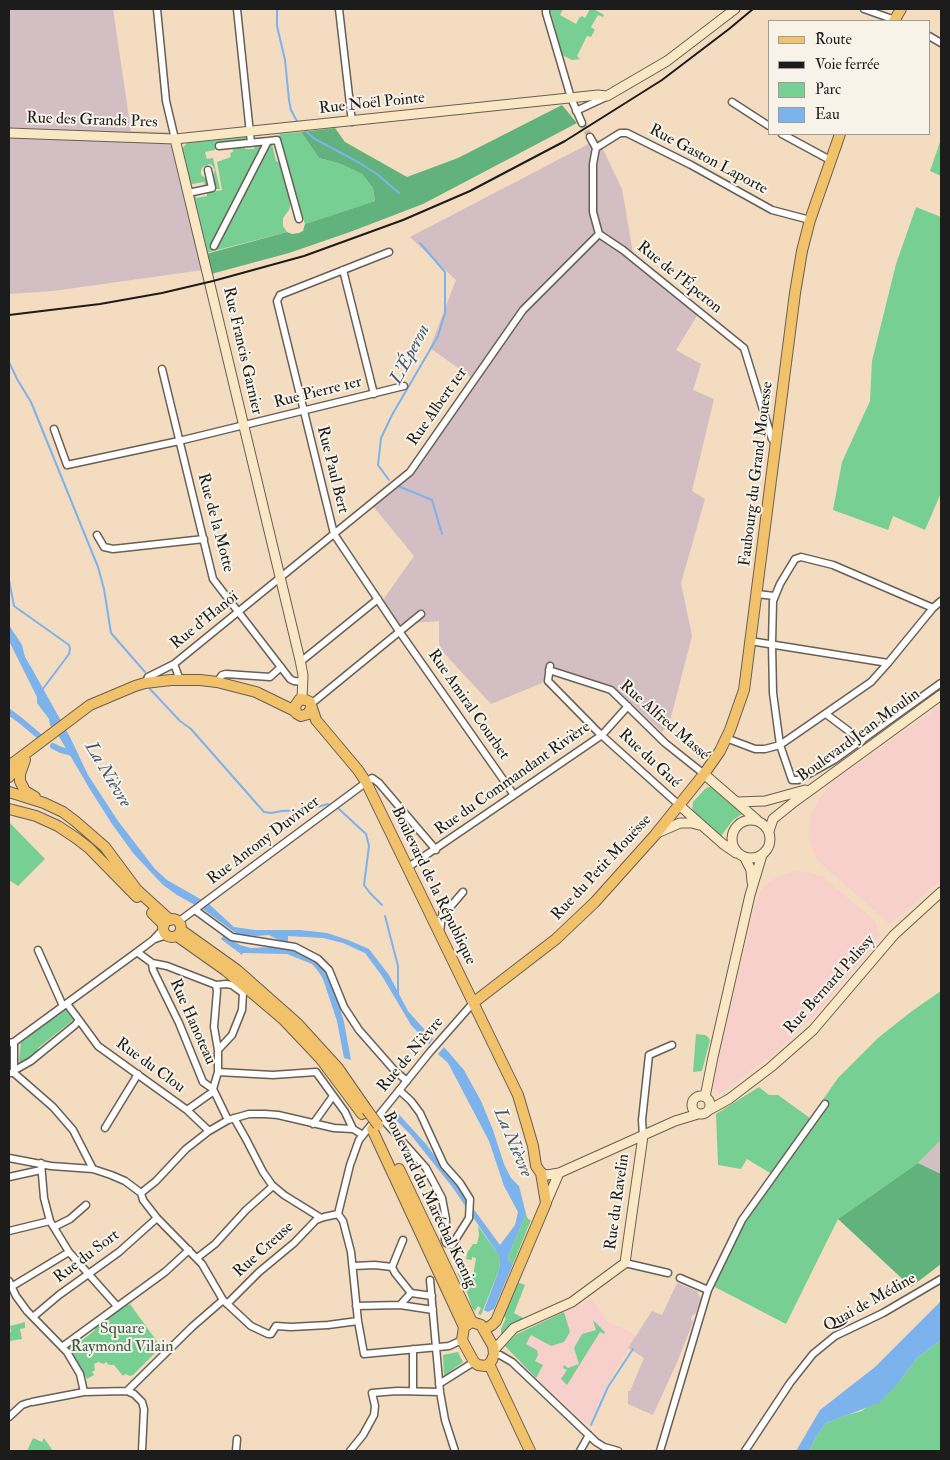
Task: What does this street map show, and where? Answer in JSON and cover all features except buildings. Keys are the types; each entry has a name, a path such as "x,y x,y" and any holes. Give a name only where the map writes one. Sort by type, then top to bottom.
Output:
{"main road":[{"name":"Faubourg du Grand Mouesse","path":"679,805 720,751 738,711 744,690 776,442 773,427 802,251 810,220 840,135"},
{"path":"9,766 90,705 145,683 180,680 217,682 256,692 271,700 303,707"},
{"name":"Boulevard de la République","path":"303,707 358,770 366,782 474,1002 518,1095 533,1146 536,1166 541,1173 546,1203"},
{"path":"9,778 37,745"},
{"path":"25,760 20,774 25,790 44,804 75,821 105,847 137,890 172,928"},
{"path":"9,792 44,804"},
{"name":"Rue du Petit Mouësse","path":"474,1002 556,939 595,902 679,805"},
{"path":"9,809 36,816 58,826 76,838 89,848 172,928"},
{"name":"Boulevard du Maréchal Kœnig","path":"172,928 284,1020 320,1058 376,1123 468,1325"},
{"path":"485,1329 496,1321 546,1203"},
{"path":"482,1364 494,1352 491,1339 485,1329 477,1323 468,1325 462,1340 482,1364 530,1451"},
{"path":"482,1364 522,1451"}],"street":[{"name":"Rue Francis Garnier","path":"157,9 166,101 300,660 303,682 303,707"},
{"path":"237,9 251,143"},
{"path":"339,9 352,122"},
{"path":"546,9 571,98 582,123"},
{"path":"576,111 607,96 667,61 735,9"},
{"path":"864,9 893,20"},
{"path":"930,37 941,43"},
{"name":"Rue Noël Pointe","path":"175,139 598,95 607,96"},
{"path":"732,102 768,125"},
{"name":"Rue des Grands Pres","path":"9,133 175,139"},
{"name":"Rue Gaston Laporte","path":"596,148 620,133 627,133 691,165 772,210 810,220"},
{"path":"784,135 830,160"},
{"path":"590,137 596,148 593,164 594,212 599,234"},
{"path":"219,146 277,140 299,219"},
{"path":"214,246 268,141"},
{"path":"188,193 212,188 208,170"},
{"name":"Rue de l'Éperon","path":"599,234 623,250 744,348 773,427"},
{"name":"Rue Albert 1er","path":"280,578 410,472 523,310 599,234"},
{"path":"374,394 343,270 389,252"},
{"name":"Rue Paul Bert","path":"343,270 280,295 277,298 334,534 399,631"},
{"name":"Rue de la Motte","path":"162,369 213,579 292,681 303,682"},
{"name":"Rue Pierre 1er","path":"54,429 66,465 179,441 404,386"},
{"path":"97,535 104,547 113,549 204,539"},
{"path":"933,608 832,565 801,557 795,560 774,596 772,644 772,693 780,744 792,780 798,780 834,760 941,683"},
{"name":"Rue d'Hanoï","path":"145,683 148,677 174,664 280,578"},
{"path":"757,594 774,596"},
{"path":"300,660 304,659 378,599"},
{"path":"726,738 755,749 766,749 780,744 871,682 941,601"},
{"path":"303,707 421,614"},
{"name":"Rue Amiral Courbet","path":"399,631 514,795"},
{"path":"750,641 888,663"},
{"path":"174,664 180,680"},
{"path":"217,682 222,675 226,674 270,677 281,667"},
{"name":"Rue Alfred Massé","path":"549,668 611,690 665,743 704,774"},
{"name":"Rue du Gué","path":"549,668 548,682 602,735 679,805"},
{"name":"Boulevard Jean Moulin","path":"794,802 941,695"},
{"name":"Rue du Commandant Rivière","path":"407,868 602,735 628,706"},
{"path":"826,714 862,741"},
{"path":"704,774 769,831"},
{"name":"Boulevard de la République","path":"366,782 372,778 376,780 436,850"},
{"name":"Rue Antony Duvivier","path":"12,1042 172,928 366,782"},
{"path":"737,802 764,801 813,788"},
{"path":"679,805 723,844 742,856 756,858 766,852 770,842 769,831 773,820 794,802"},
{"path":"750,895 751,871 742,856 732,845 732,833 740,823 751,820 758,821 794,802"},
{"path":"655,834 680,823 692,823 702,826"},
{"path":"695,1110 693,1101 706,1102 713,1057 750,895 762,855"},
{"path":"440,935 442,909 450,906 463,892"},
{"name":"Rue Bernard Palissy","path":"695,1110 706,1114 706,1102 717,1102 736,1093 772,1067 813,1030 894,935 941,892"},
{"path":"195,910 232,937 295,947 318,959 329,970 344,1007 359,1030 395,1071 407,1081"},
{"name":"Rue du Clou","path":"38,950 65,1005 79,1020 98,1046 187,1110 209,1131"},
{"path":"137,952 152,963 167,966 216,985 232,985 243,993 242,1010 232,1035 218,1050"},
{"name":"Rue Hanoteau","path":"152,963 203,1082 213,1090 273,1186"},
{"path":"187,1110 213,1090 218,1072 218,1050 214,1026 216,985"},
{"name":"Rue de Nièvre","path":"338,1214 352,1158 359,1140 376,1123 407,1081 474,1002"},
{"path":"12,1072 31,1060 79,1020"},
{"path":"12,1042 12,1072"},
{"path":"643,1136 642,1120 649,1055 672,1045"},
{"path":"12,1072 54,1107 73,1130 93,1169"},
{"path":"218,1072 273,1075 316,1072 345,1112 353,1129"},
{"path":"105,1128 138,1074"},
{"path":"376,1123 426,1168 442,1198 446,1220 445,1240 446,1243 452,1245 469,1218 470,1201 460,1183 444,1165 420,1113 400,1090"},
{"path":"313,1124 333,1096"},
{"path":"660,1451 708,1290 742,1220 826,1104"},
{"name":"Rue du Ravelin","path":"541,1173 547,1175 559,1172 628,1143 695,1110"},
{"path":"141,1193 156,1181 186,1149 209,1131 231,1119 249,1114 278,1115 334,1128 353,1129 363,1135"},
{"name":"Rue du Ravelin","path":"494,1352 514,1328 572,1302 625,1263 643,1136"},
{"path":"628,1143 640,1154"},
{"path":"9,1158 41,1166 93,1169 111,1174 125,1181 141,1193 143,1200 156,1218 202,1264 225,1302 251,1326 268,1334 271,1334 276,1326 328,1325 358,1321"},
{"path":"9,1177 41,1166"},
{"path":"41,1166 44,1198 52,1224 68,1252 117,1306"},
{"path":"546,1203 559,1172"},
{"path":"197,1258 215,1244 246,1210 273,1186 321,1218 338,1214 342,1218 351,1252 356,1306 364,1354 436,1348 449,1346 462,1340"},
{"path":"9,1231 70,1219 86,1205"},
{"name":"Rue du Sort","path":"33,1317 59,1295 119,1252 156,1218"},
{"name":"Rue Creuse","path":"127,1391 192,1327 225,1302 294,1243 316,1220 321,1218"},
{"path":"403,1240 392,1267 395,1273 411,1292 432,1296"},
{"path":"62,1347 165,1272 189,1250"},
{"path":"68,1252 10,1284 21,1303 62,1347 76,1368 84,1392"},
{"path":"625,1263 668,1274"},
{"path":"352,1266 375,1265 392,1267"},
{"path":"680,1278 708,1290"},
{"name":"Quai de Médine","path":"746,1451 790,1382 813,1354 835,1336 883,1313 941,1279"},
{"path":"430,1280 440,1392 445,1420 455,1451"},
{"path":"400,1305 411,1292"},
{"path":"356,1306 400,1305 433,1310"},
{"path":"413,1350 413,1392"},
{"path":"494,1352 512,1362 589,1436 604,1447 618,1451"},
{"path":"440,1384 482,1364"},
{"path":"9,1417 22,1405 30,1403 84,1392 127,1391 138,1396 144,1409 142,1451"},
{"path":"350,1451 363,1435 374,1415 375,1406 372,1394 440,1392"},
{"path":"580,1451 589,1436"},
{"path":"236,1451 237,1439"}],"shaded area":[{"path":"9,9 113,9 131,131 168,132 203,270 53,291 9,294"},
{"path":"598,139 622,189 635,265 698,314 676,350 701,364 693,390 714,399 692,491 705,499 681,583 692,636 670,721 662,732 613,686 553,667 542,683 491,704 444,653 439,644 439,621 399,624 383,600 414,556 373,506 405,480 475,380 430,348 456,280 410,237"},
{"path":"941,705 941,880 890,924 816,859 808,836 811,816 818,801 834,781"},
{"path":"796,871 809,872 823,877 875,921 879,936 815,1015 775,1053 720,1094 712,1087 754,908 761,890 772,880 781,875"},
{"path":"941,1140 941,1174 918,1163"},
{"path":"677,1283 697,1291 701,1299 696,1313 692,1316 693,1322 678,1360 653,1415 628,1404 628,1391 630,1391 644,1358 628,1348 652,1311 662,1315"},
{"path":"591,1298 608,1322 636,1336 607,1385 588,1425 536,1378 505,1346 517,1334 581,1306"}],"green space":[{"path":"550,9 563,9 560,15 576,24 582,16 585,18 590,9 594,9 604,15 603,17 598,15 591,27 595,30 591,37 587,36 577,56 580,59 572,60 562,55"},
{"path":"562,105 577,123 423,204 289,253 211,274 206,254 287,232 292,234 299,233 303,231 305,224 375,201 373,188 362,174 341,164 319,158 301,132 335,128 345,142 407,177 458,158"},
{"path":"301,132 319,158 341,164 362,174 373,188 375,201 305,224 279,134"},
{"path":"246,137 247,140 215,144 215,150 205,152 207,159 213,158 220,189 214,189 212,179 215,170 209,164 203,167 201,175 207,179 209,186 205,187 204,182 192,184 193,189 191,189 181,150 187,143"},
{"path":"941,139 941,176 930,171"},
{"path":"263,142 211,248 215,251 206,253 192,196 195,195 196,198 207,196 207,193 222,190 217,162 231,157 230,153 233,152 232,146 245,145 245,149 254,149 255,144"},
{"path":"272,144 276,161 280,163 291,202 289,210 283,218 283,226 287,232 216,250 269,146"},
{"path":"916,207 941,217 941,493 925,530 893,516 888,530 833,510 842,462 870,401 872,361 896,264"},
{"path":"708,787 711,787 742,814 733,820 721,836 692,811 693,802"},
{"path":"9,822 45,859 18,886 9,880"},
{"path":"941,991 941,1140 918,1163 838,1219 786,1324 713,1286 746,1218 775,1176 747,1159 741,1169 718,1165 716,1114 759,1087 769,1095 778,1095 810,1118 838,1078 878,1038"},
{"path":"64,1008 73,1019 72,1021 38,1048 39,1051 22,1064 19,1061 21,1039"},
{"path":"696,1034 705,1035 710,1040 702,1071 693,1072"},
{"path":"918,1163 941,1174 941,1264 911,1287 838,1219"},
{"path":"526,1214 528,1219 531,1220 513,1264 509,1261 508,1257"},
{"path":"478,1226 498,1254 500,1261 499,1270 481,1315 478,1314 481,1308 478,1306 475,1311 472,1308 466,1289 457,1273 473,1276 476,1258 472,1257 472,1260 466,1259 467,1253 473,1244 477,1244"},
{"path":"515,1281 525,1285 514,1313 527,1320 501,1336 501,1329 506,1318 501,1315"},
{"name":"Square Raymond Vilain","path":"126,1304 130,1304 161,1347 133,1375 125,1374 123,1376 114,1365 98,1362 94,1364 95,1370 92,1372 94,1375 87,1379 67,1348 68,1345 71,1342 80,1342 95,1330 94,1326"},
{"path":"564,1312 570,1332 564,1342 551,1346 531,1335 526,1344 537,1350 538,1355 535,1361 543,1365 536,1378 505,1346 517,1334"},
{"path":"593,1320 605,1332 604,1334 600,1332 567,1385 561,1379 567,1370 563,1368 564,1365 568,1368 579,1364 574,1348 582,1334 596,1330"},
{"path":"25,1322 25,1328 20,1329 22,1339 9,1341 10,1326"},
{"path":"941,1340 941,1451 809,1451 826,1423 862,1411 900,1381 917,1358"},
{"path":"458,1352 463,1362 444,1376 443,1355"},
{"path":"33,1438 42,1442 44,1438 53,1451 27,1451"}],"water":[{"name":"La Nièvre","path":"9,625 22,645 25,657 70,737 88,775 118,821 155,869 167,880 209,904 234,927 255,930 300,930 327,933 369,949 389,975 408,1011 433,1039 429,1044 411,1025 382,976 365,953 343,943 323,938 288,936 288,942 282,942 269,935 237,934 204,910 163,885 133,853 112,824 50,725 49,719 37,703 37,697 9,641"},
{"path":"224,935 240,945 251,948 274,947 289,949 316,961 329,977 334,987 344,1022 351,1060 344,1058 337,1021 323,979 312,964 287,954 243,953 242,955 221,939"},
{"path":"444,1047 464,1070 481,1101 504,1164 511,1178 519,1186 526,1214 508,1257 509,1261 513,1264 494,1309 488,1312 484,1310 499,1270 500,1261 498,1254 453,1188 411,1135 390,1114 394,1109 426,1144 500,1245 515,1225 518,1212 504,1186 489,1141 448,1063 438,1054"},
{"path":"941,1301 941,1340 917,1358 900,1381 879,1403 826,1423 809,1451 796,1451 820,1410 875,1367"}],"waterway":[{"name":"L'Éperon","path":"277,9 277,26 285,60 289,100 291,110 298,123"},
{"name":"L'Éperon","path":"302,128 315,139 377,174 399,193"},
{"name":"L'Éperon","path":"389,480 378,465 381,438 392,415 438,336 445,313 445,272 420,243"},
{"path":"9,362 31,402 98,567 104,589 111,633 145,672"},
{"name":"L'Éperon","path":"398,486 432,500 442,534"},
{"path":"9,580 14,606 69,645 69,654 42,690"},
{"path":"150,689 180,721 191,729 264,812 306,810 328,804"},
{"path":"9,712 39,736"},
{"path":"53,746 73,753"},
{"path":"339,809 366,834 369,846 364,885 382,905"},
{"path":"385,916 398,966 398,995"},
{"path":"591,1425 608,1387 633,1349"}],"tunnel":[{"path":"582,123 590,137"}],"railway":[{"path":"9,315 100,304 162,293 213,281 304,256 403,220 470,191 565,141 662,80 753,9"}]}
